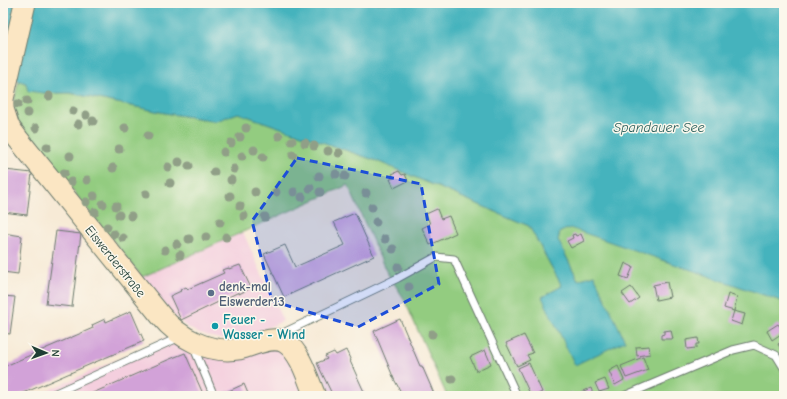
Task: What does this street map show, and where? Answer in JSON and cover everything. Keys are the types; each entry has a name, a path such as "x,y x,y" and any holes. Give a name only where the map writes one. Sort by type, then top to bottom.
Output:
{"street":[{"name":"Eiswerderstraße","path":"25,3 7,80 3,108 8,127 176,333 209,347 226,350 239,349 268,340 285,342 292,348 298,357 315,396"}],"lane":[{"name":"Eiswerderstraße","path":"268,340 398,278 436,257 454,259 517,396"},
{"path":"49,396 188,339 214,396"},
{"path":"624,396 733,350 754,346 776,355 784,368"}],"highlighted area":[{"path":"297,158 421,184 439,284 358,327 272,301 252,221"}],"shaded area":[{"path":"243,232 283,321 237,339 220,339 200,334 187,327 172,314 142,277"},
{"path":"168,337 284,349 307,396 35,396"}],"green space":[{"path":"19,80 43,93 70,93 165,113 215,121 238,113 377,161 529,226 562,286 542,297 594,275 578,280 558,240 560,232 570,227 784,302 784,396 447,396 403,297 386,271 348,185 142,277 17,121 14,106"}],"water":[{"name":"Spandauer See","path":"3,3 772,3 784,7 784,302 570,228 560,232 558,240 578,280 594,275 625,341 575,365 542,297 562,286 529,226 377,161 238,113 216,121 165,113 70,93 43,93 28,91 26,83 3,76"}],"building":[{"path":"5,170 32,173 27,215 3,212 3,184"},
{"path":"399,171 402,175 405,174 408,181 394,188 390,179 394,178 392,174"},
{"path":"437,209 441,219 449,216 456,233 430,245 422,228 430,224 426,214"},
{"path":"355,213 374,256 284,297 264,254 285,245 295,267 345,245 334,222"},
{"path":"56,231 81,234 72,307 46,304"},
{"path":"3,233 22,236 18,274 3,272"},
{"path":"575,234 576,236 581,234 584,241 571,248 567,241 573,238 572,235"},
{"path":"625,263 633,267 628,279 620,276"},
{"path":"240,265 251,288 239,294 239,292 181,320 170,296 186,287 188,289 224,273 222,270"},
{"path":"667,282 670,297 656,300 653,285"},
{"path":"631,287 639,298 630,304 622,293"},
{"path":"728,294 737,297 734,311 724,308"},
{"path":"3,296 15,297 10,334 3,333"},
{"path":"131,311 144,341 17,396 3,396 3,367 93,328 92,325 105,319 106,322"},
{"path":"734,311 745,314 742,325 731,321"},
{"path":"400,319 420,366 422,366 435,396 403,396 394,379 374,331"},
{"path":"778,324 784,332 772,340 767,331"},
{"path":"671,330 673,339 661,339 661,335 664,334 664,331"},
{"path":"524,335 533,353 527,355 530,360 517,366 506,343"},
{"path":"698,338 699,344 696,344 696,348 687,349 686,340"},
{"path":"784,341 784,355 778,344"},
{"path":"649,346 650,354 637,356 636,347"},
{"path":"346,350 366,396 333,396 317,363 327,359 325,356 334,352 336,355"},
{"path":"485,350 491,364 476,371 470,357"},
{"path":"185,353 204,396 86,396 170,359"},
{"path":"643,357 648,370 626,378 621,366"},
{"path":"529,363 542,392 538,394 539,396 531,396 518,368"},
{"path":"618,366 624,380 615,385 609,371"},
{"path":"605,379 609,389 599,392 595,383"},
{"path":"244,384 249,396 220,395"},
{"path":"591,388 594,396 583,396 581,392"},
{"path":"572,392 573,396 561,396"}],"place":[{"name":"denk-mal Eiswerder13","path":"211,293"},
{"name":"Feuer - Wasser - Wind","path":"215,326"}]}
